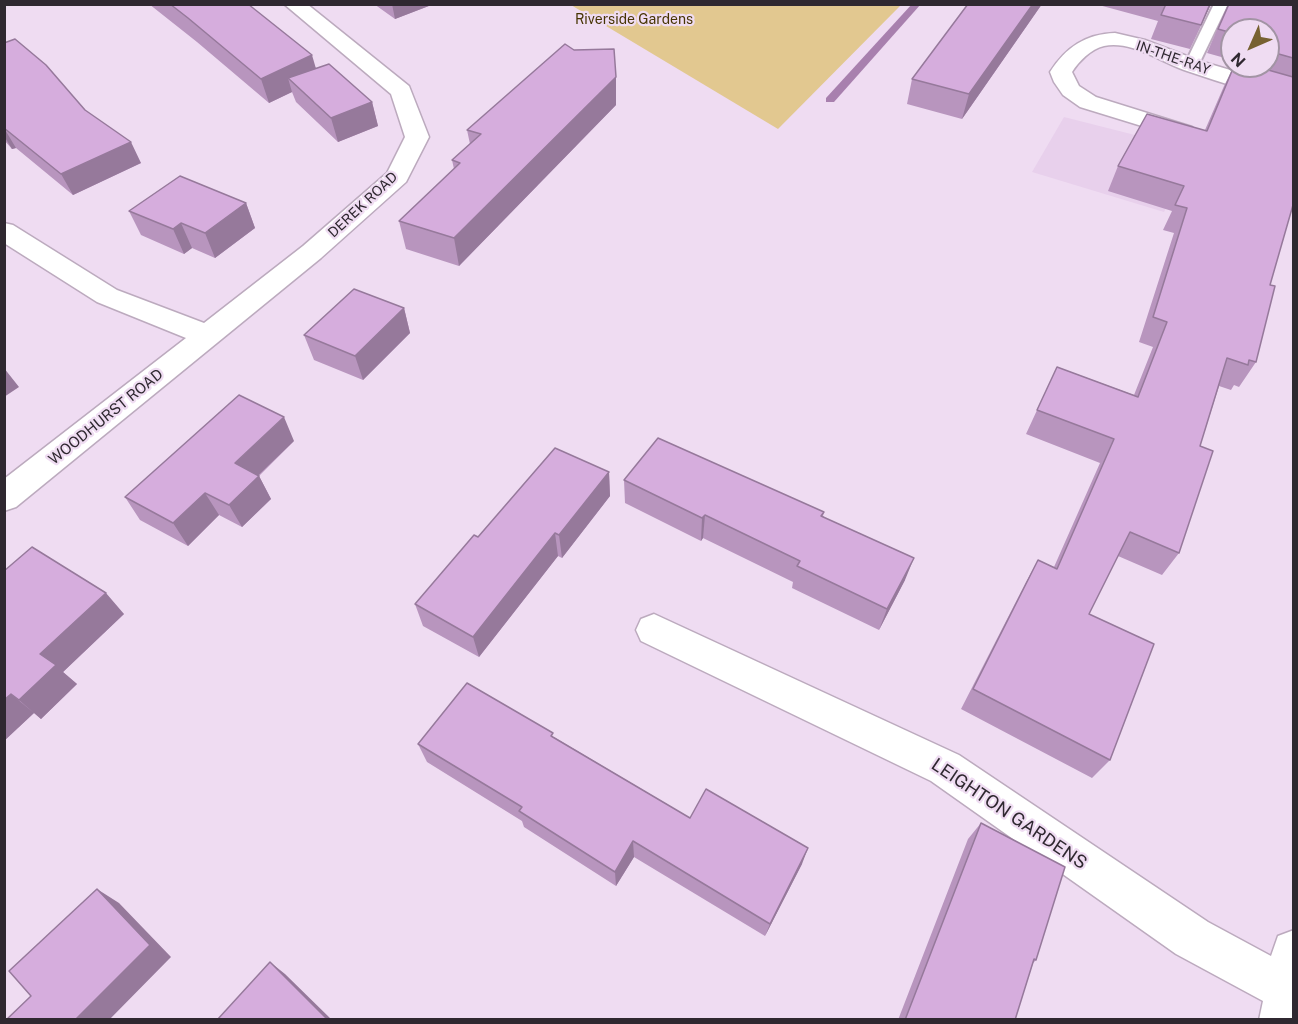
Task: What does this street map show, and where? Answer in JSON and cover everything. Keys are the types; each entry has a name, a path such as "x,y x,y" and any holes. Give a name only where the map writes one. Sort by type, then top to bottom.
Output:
{"street":[{"name":"DEREK ROAD","path":"207,335 312,252 397,177 417,137 401,91 294,4"},
{"name":"IN-THE-RAY","path":"1080,24 1122,41 1148,47 1191,66 1293,96"},
{"name":"IN-THE-RAY","path":"1122,41 1104,40 1084,47 1073,56 1061,72 1068,87 1076,96 1088,102 1184,132"},
{"path":"4,231 106,296 207,335"},
{"name":"WOODHURST ROAD","path":"4,498 207,335"},
{"name":"LEIGHTON GARDENS","path":"654,630 945,768 1191,938 1287,987"}],"lane":[{"path":"1191,66 1221,4"}],"shaded area":[{"path":"1064,117 1198,151 1164,212 1032,172"}],"green space":[{"name":"Riverside Gardens","path":"571,5 901,5 778,129"}],"building":[{"path":"170,4 248,4 312,55 261,79"},
{"path":"968,4 1033,4 969,94 912,79"},
{"path":"1166,4 1210,4 1201,25 1161,15"},
{"path":"1229,4 1293,4 1293,58 1280,54 1280,18 1223,18"},
{"path":"15,39 46,65 85,110 131,142 61,174 4,128 4,43"},
{"path":"565,44 574,50 614,49 616,77 454,238 399,221 460,163 452,160 481,134 467,130"},
{"path":"329,64 372,102 331,118 288,78"},
{"path":"1280,73 1293,77 1293,205 1270,285 1275,286 1256,362 1249,360 1248,365 1227,358 1200,446 1213,451 1179,553 1130,532 1089,614 1154,644 1110,760 973,689 1038,560 1057,569 1114,439 1037,410 1057,367 1138,397 1167,322 1153,317 1187,208 1175,205 1184,186 1118,166 1147,114 1207,131 1229,78 1280,78"},
{"path":"180,176 246,203 205,233 181,223 173,229 129,211"},
{"path":"354,289 404,308 355,356 304,335"},
{"path":"239,395 284,417 235,463 259,476 229,505 205,493 173,523 125,497"},
{"path":"658,438 824,512 821,516 914,558 887,609 797,566 800,561 705,515 702,518 624,480"},
{"path":"555,448 609,472 559,535 555,533 473,637 415,604 474,535 478,537"},
{"path":"32,547 106,593 40,654 56,665 19,700 11,694 4,700 4,571"},
{"path":"467,683 553,733 551,736 690,818 706,789 808,848 770,924 633,841 615,872 519,811 522,807 418,744"},
{"path":"981,823 1065,867 1015,1020 905,1020"},
{"path":"97,889 150,945 75,1020 6,1020 31,996 9,971"},
{"path":"270,962 328,1020 217,1020"}],"waterway":[{"path":"830,100 917,4"}]}
